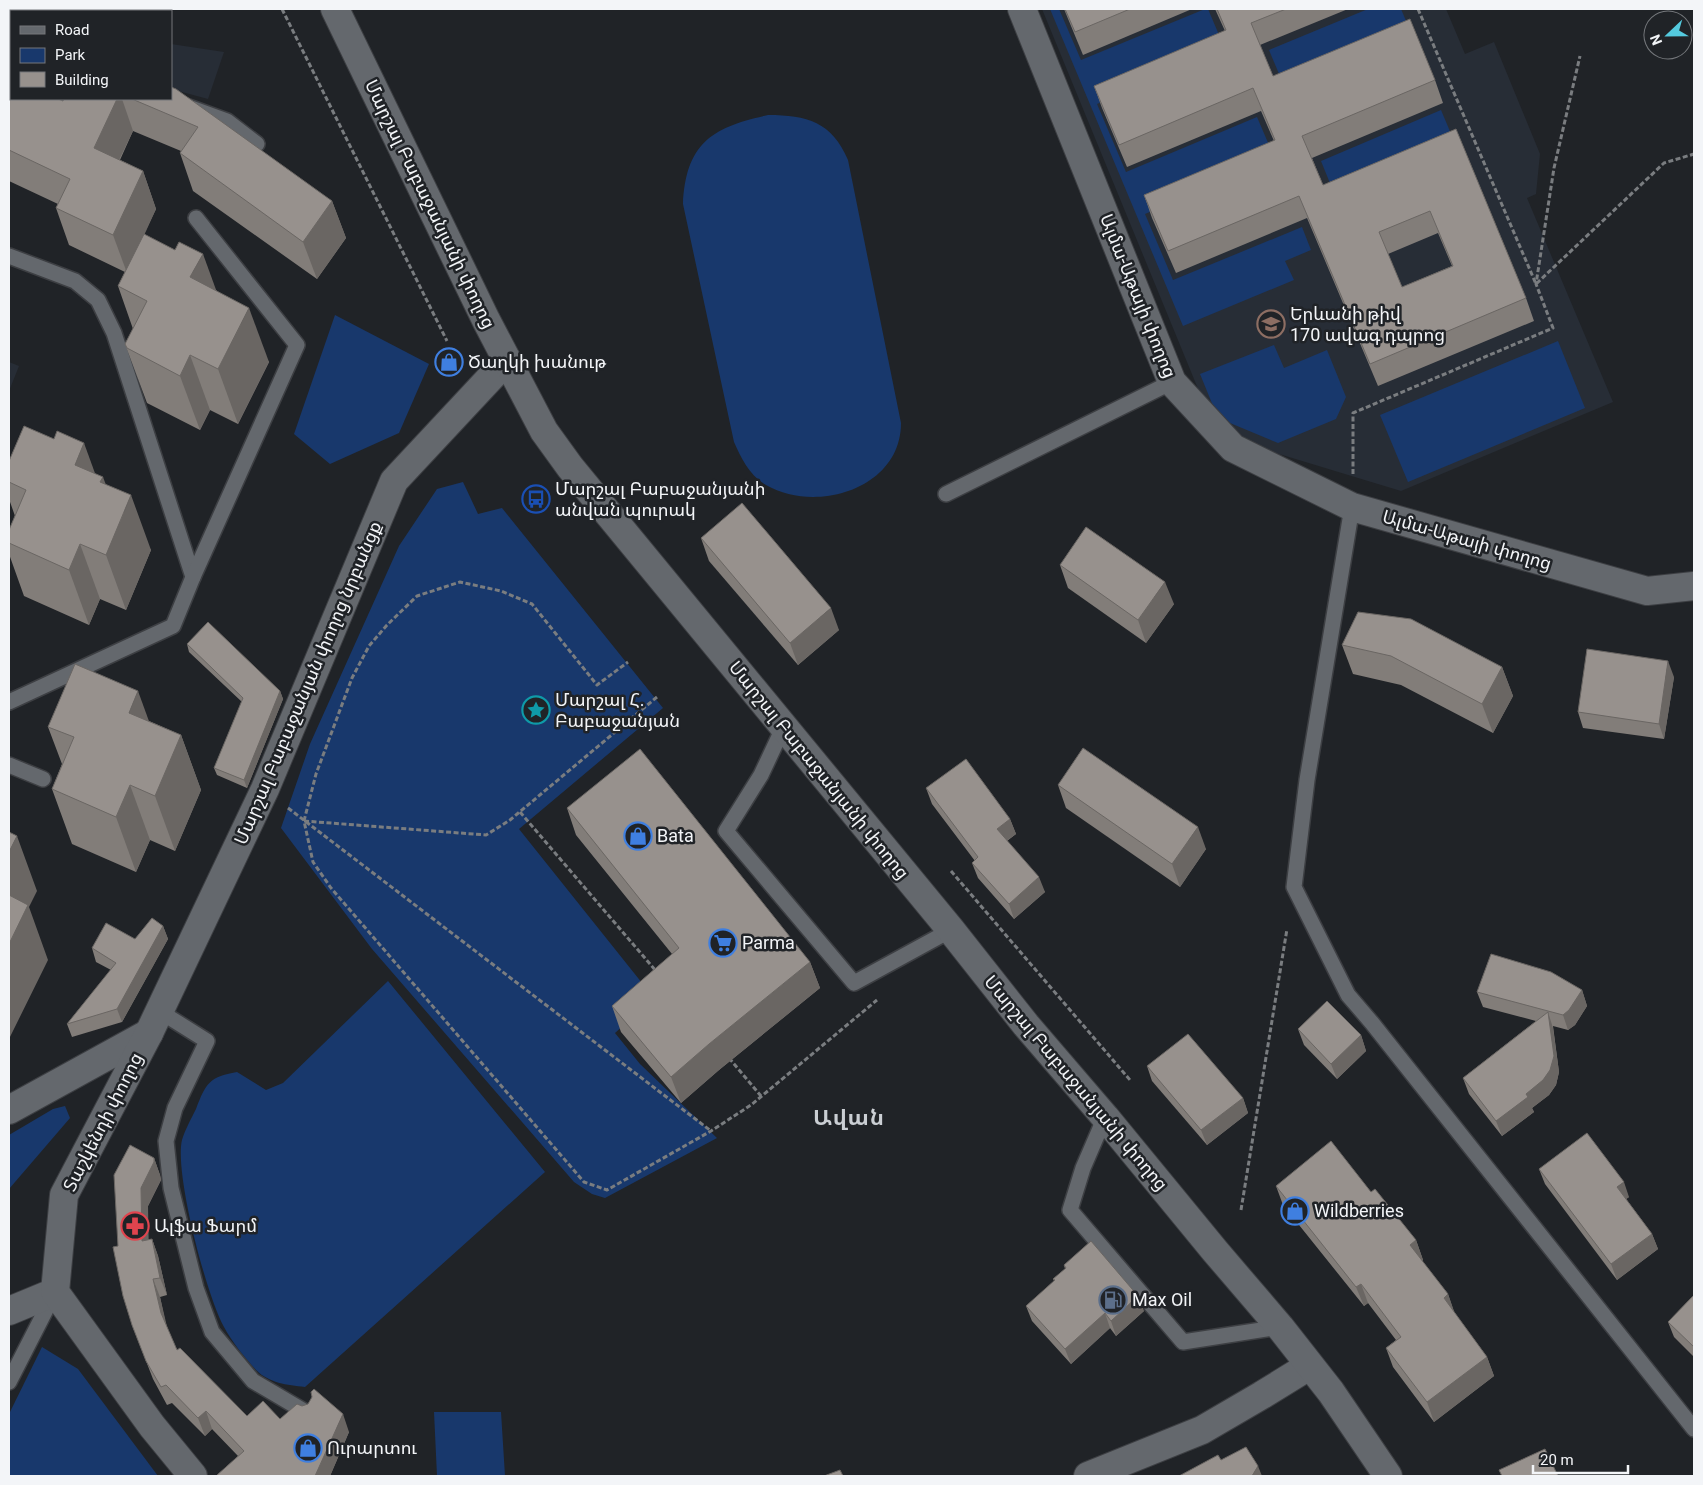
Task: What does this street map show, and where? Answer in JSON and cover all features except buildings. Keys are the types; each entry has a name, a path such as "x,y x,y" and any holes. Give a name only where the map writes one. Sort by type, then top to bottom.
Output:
{"street":[{"name":"Մարշալ Բաբաջանյանի փողոց","path":"335,9 486,320 544,431 570,467 951,930 1026,1025 1280,1327 1331,1392 1388,1476"},
{"name":"Ալմա-Աթայի փողոց","path":"1022,9 1172,382 1233,448 1352,507 1647,590 1694,586"},
{"name":"Մարշալ Բաբաջանյան փողոց նրբանցք","path":"154,1022 265,789 394,481 507,360"},
{"name":"Տաշկենդի փողոց","path":"9,1110 154,1022"},
{"name":"Տաշկենդի փողոց","path":"55,1292 64,1195 154,1022"},
{"path":"9,1311 55,1292 152,1426 193,1476"},
{"path":"1088,1476 1202,1430 1262,1396 1309,1366"}],"lane":[{"path":"163,100 183,105 227,122 257,144"},
{"path":"9,702 173,626 297,345 196,218"},
{"path":"9,256 75,281 98,300 114,333 193,577"},
{"path":"946,494 1172,382"},
{"path":"1352,507 1307,780 1294,887 1348,995 1385,1039 1694,1429"},
{"path":"784,726 760,775 726,831 854,983 951,930"},
{"path":"9,765 43,779"},
{"path":"154,1022 207,1041 175,1108 166,1141 171,1188 181,1231 196,1288 212,1332 253,1381 309,1414"},
{"path":"1105,1117 1083,1168 1070,1210 1183,1342 1280,1327"},
{"path":"9,1382 55,1292"}],"path":[{"path":"282,9 447,341"},
{"path":"1352,507 1353,413 1553,328 1418,9"},
{"path":"1536,284 1554,168 1580,56"},
{"path":"1536,284 1664,163 1694,154"},
{"path":"628,662 597,685 532,604 501,591 460,582 418,596 368,646 352,678 316,774 304,821 313,862 331,888 584,1182 607,1190 711,1131 751,1105 881,997"},
{"path":"304,821 486,836 520,812 657,697"},
{"path":"265,789 304,821 711,1131"},
{"path":"520,812 660,976"},
{"path":"952,872 1130,1080"},
{"path":"1241,1210 1294,887"},
{"path":"723,1051 762,1096"}],"shaded area":[{"path":"9,9 19,9 22,10 10,10 9,42"},
{"path":"1042,9 1446,9 1465,54 1494,42 1540,154 1536,194 1527,198 1613,402 1401,491 1217,435"},
{"path":"172,44 224,52 208,99 172,89"},
{"path":"9,362 19,366 9,391"}],"green space":[{"path":"1050,9 1059,9 1081,60 1208,9 1225,49 1097,104 1126,172 1257,117 1275,159 1145,214 1173,280 1302,227 1311,250 1285,261 1294,280 1183,326"},
{"path":"1368,9 1401,9 1412,35 1285,88 1269,50"},
{"path":"1441,110 1457,148 1336,198 1321,161"},
{"path":"768,115 795,117 817,123 834,137 842,147 848,160 901,423 897,446 887,465 871,479 852,490 831,496 808,497 786,493 766,485 755,477 740,454 734,442 683,204 685,183 690,166 696,152 706,141 717,132 732,125"},
{"path":"335,315 429,364 399,433 330,464 294,434"},
{"path":"1558,341 1585,408 1408,482 1380,415"},
{"path":"1274,345 1284,368 1327,350 1346,397 1336,419 1278,443 1218,418 1200,374"},
{"path":"463,482 478,514 502,508 663,708 519,829 654,998 615,1033 640,1064 717,1138 605,1198 592,1194 574,1182 372,949 281,828 310,744 399,546 437,489"},
{"path":"388,981 545,1172 305,1387 279,1383 267,1378 256,1370 239,1350 217,1312 201,1263 187,1206 181,1156 182,1140 206,1087 214,1079 237,1072 266,1090 283,1083"},
{"path":"65,1106 70,1118 9,1189 9,1135 53,1109"},
{"path":"42,1347 78,1369 158,1476 9,1476 9,1414"},
{"path":"434,1412 501,1412 505,1476 437,1476"}],"place":[{"name":"Երևանի թիվ 170 ավագ դպրոց","path":"1271,324"},
{"name":"Ծաղկի խանութ","path":"449,362"},
{"name":"Մարշալ Բաբաջանյանի անվան պուրակ","path":"536,499"},
{"name":"Մարշալ Հ. Բաբաջանյան","path":"536,710"},
{"name":"Bata","path":"638,836"},
{"name":"Parma","path":"723,943"},
{"name":"Wildberries","path":"1295,1211"},
{"name":"Ալֆա Ֆարմ","path":"135,1226"},
{"name":"Max Oil","path":"1113,1300"},
{"name":"Ուրարտու","path":"308,1448"}],"district":[{"name":"Ավան","path":"849,1117"}]}
